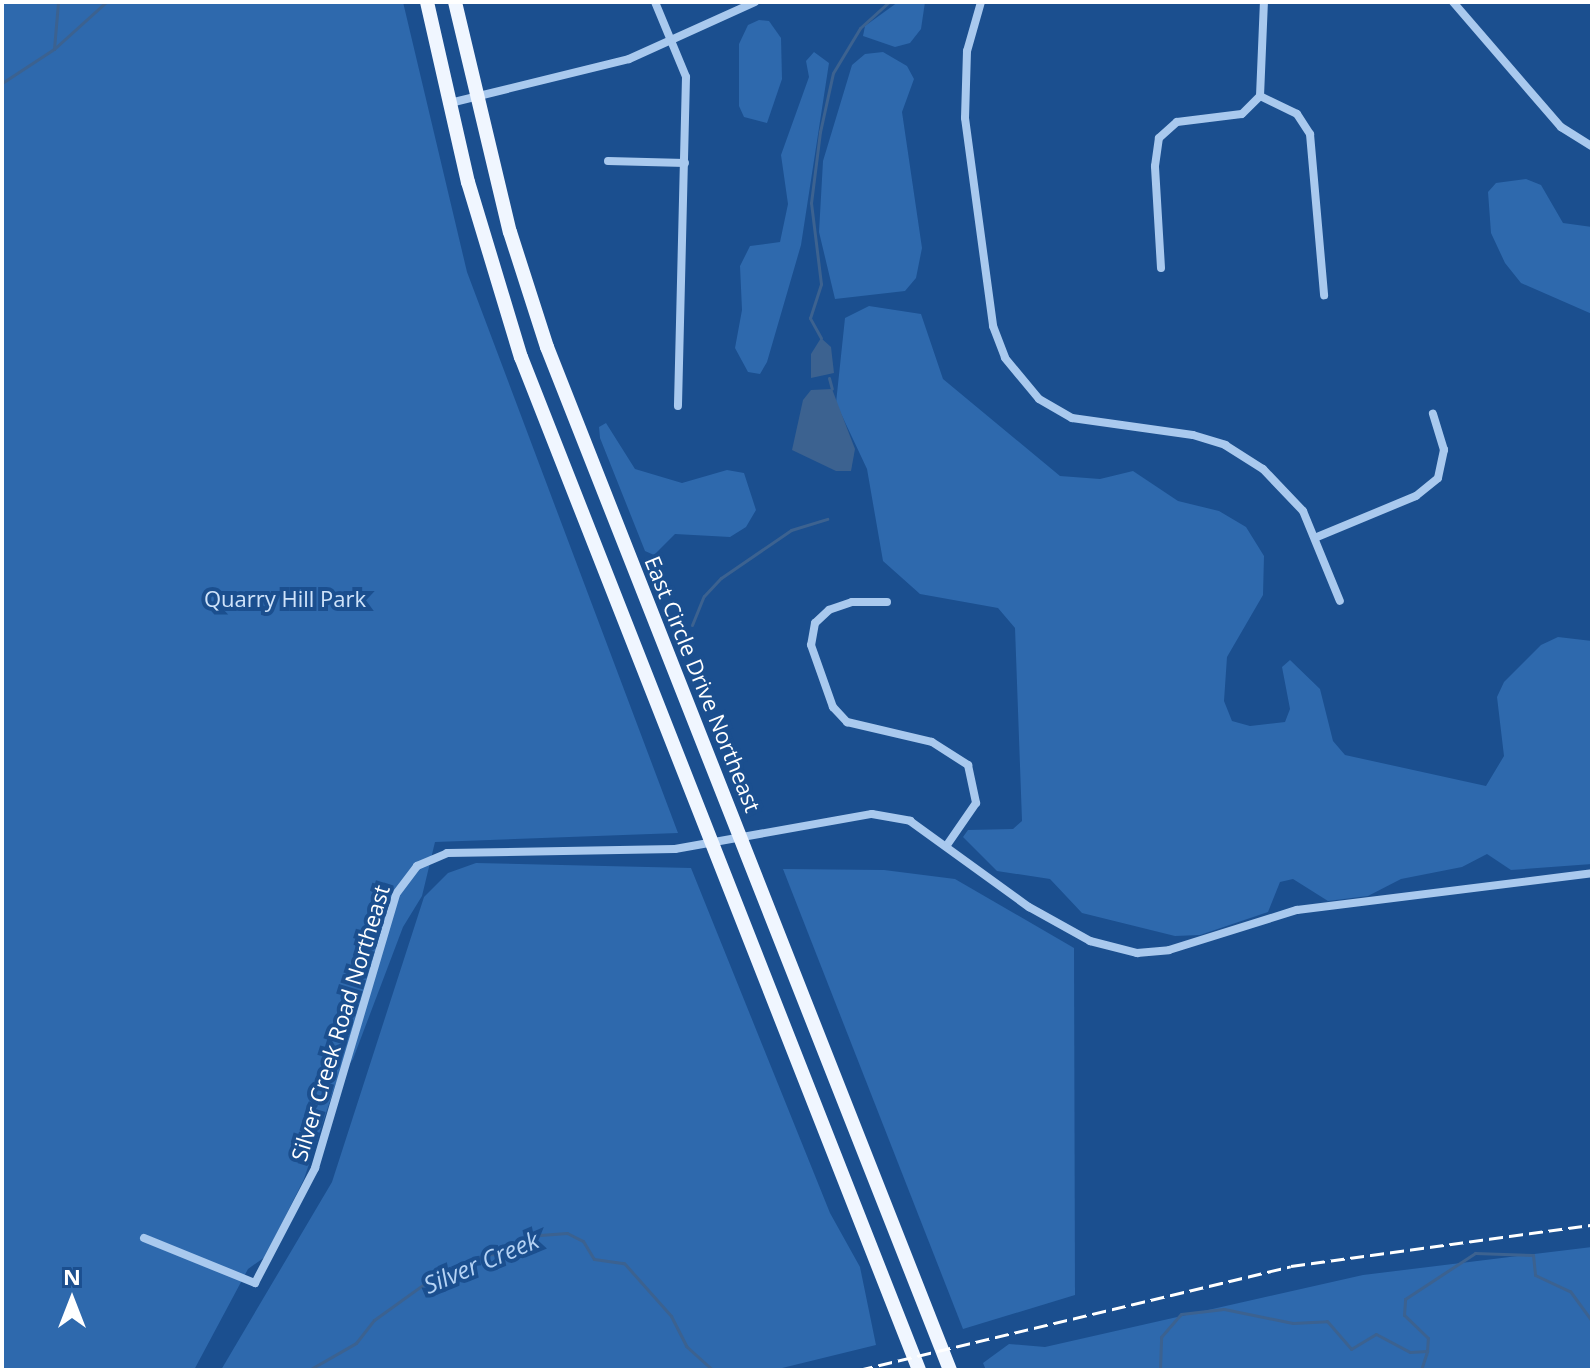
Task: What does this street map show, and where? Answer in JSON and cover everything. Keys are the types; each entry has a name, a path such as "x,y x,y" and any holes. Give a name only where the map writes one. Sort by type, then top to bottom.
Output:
{"main road":[{"path":"427,2 450,103 521,357 919,1370"},
{"name":"East Circle Drive Northeast","path":"455,2 476,97 541,332 950,1370"}],"street":[{"path":"655,2 674,41 686,77 678,406"},
{"path":"450,103 674,41 755,2"},
{"path":"981,2 967,51 965,118 993,326 1015,374 1039,399 1072,418 1225,445 1284,488 1317,537 1340,601"},
{"path":"1161,268 1155,166 1159,138 1177,122 1242,114 1260,96 1264,2"},
{"path":"1453,2 1561,127 1592,146"},
{"path":"1260,96 1297,114 1310,134 1324,295"},
{"path":"608,161 685,163"},
{"path":"1317,537 1416,496 1438,478 1444,450 1433,414"},
{"path":"887,602 852,602 829,610 815,623 811,645 833,707 847,722 932,742 968,765 976,803 947,845"},
{"name":"Silver Creek Road Northeast","path":"144,1238 255,1283 315,1168 392,905 417,866 458,852 714,845 872,814 910,821 1029,907 1090,941 1137,953 1169,950 1297,910 1592,873"}],"green space":[{"name":"Quarry Hill Park","path":"2,2 403,2 467,272 678,833 435,842 422,896 403,927 353,1059 336,1083 304,1179 265,1257 248,1269 194,1370 2,1370"},
{"path":"898,2 925,2 921,29 910,43 895,47 863,36 865,26"},
{"path":"759,20 769,21 781,38 782,79 767,123 744,117 739,106 739,44 748,25"},
{"path":"814,52 829,63 801,245 767,362 760,374 748,372 735,348 742,310 740,266 750,246 780,242 788,204 781,155 809,77 806,61"},
{"path":"883,52 907,66 914,79 902,112 922,248 916,278 905,291 835,299 819,232 823,161 852,65 865,54"},
{"path":"1526,179 1541,185 1563,223 1592,227 1592,314 1521,283 1505,263 1491,233 1488,192 1496,183"},
{"path":"869,306 921,314 943,379 1060,476 1100,479 1133,471 1178,501 1219,511 1246,527 1264,556 1263,595 1227,657 1224,701 1232,721 1250,726 1285,722 1290,709 1282,667 1290,660 1320,689 1333,741 1345,755 1486,786 1504,756 1497,697 1504,682 1541,645 1558,637 1592,641 1592,864 1511,870 1487,854 1462,867 1401,879 1368,896 1328,901 1293,879 1280,882 1268,912 1200,935 1175,936 1082,913 1050,879 997,871 963,837 968,830 1013,829 1022,821 1015,628 998,608 920,594 883,561 867,469 836,403 845,318"},
{"path":"606,423 635,469 682,483 727,470 744,473 756,510 746,527 730,537 675,534 654,555 645,551 600,438 599,427"},
{"path":"476,863 691,868 830,1213 860,1267 876,1345 774,1370 221,1370 332,1182 424,897 448,873"},
{"path":"783,869 884,870 955,879 1074,948 1075,1295 963,1329"},
{"path":"1592,1247 1592,1370 986,1370 983,1363 1009,1344 1045,1347 1363,1275"}],"shaded area":[{"path":"821,338 831,347 834,373 811,378 811,354"},
{"path":"832,389 855,449 851,471 836,471 792,450 803,400 811,390"}],"waterway":[{"path":"54,49 58,2"},
{"path":"2,83 54,49 106,2"},
{"path":"821,338 810,318 821,284 811,203 820,132 833,73 860,28 889,2"},
{"path":"829,378 832,389"},
{"path":"692,625 704,596 721,578 791,530 827,519"},
{"name":"Silver Creek","path":"309,1370 356,1343 374,1320 431,1279 486,1255 514,1251 540,1235 567,1233 583,1241 594,1259 624,1263 671,1316 686,1346 713,1370"},
{"name":"Silver Creek","path":"1160,1370 1161,1337 1181,1314 1224,1309 1293,1323 1327,1321 1351,1349 1376,1334 1410,1352 1427,1351 1428,1338 1404,1315 1405,1299 1475,1253 1533,1255 1535,1275 1570,1291 1592,1321"},
{"path":"1421,1370 1427,1351"}],"railway":[{"path":"859,1370 1291,1266 1592,1225"}]}
